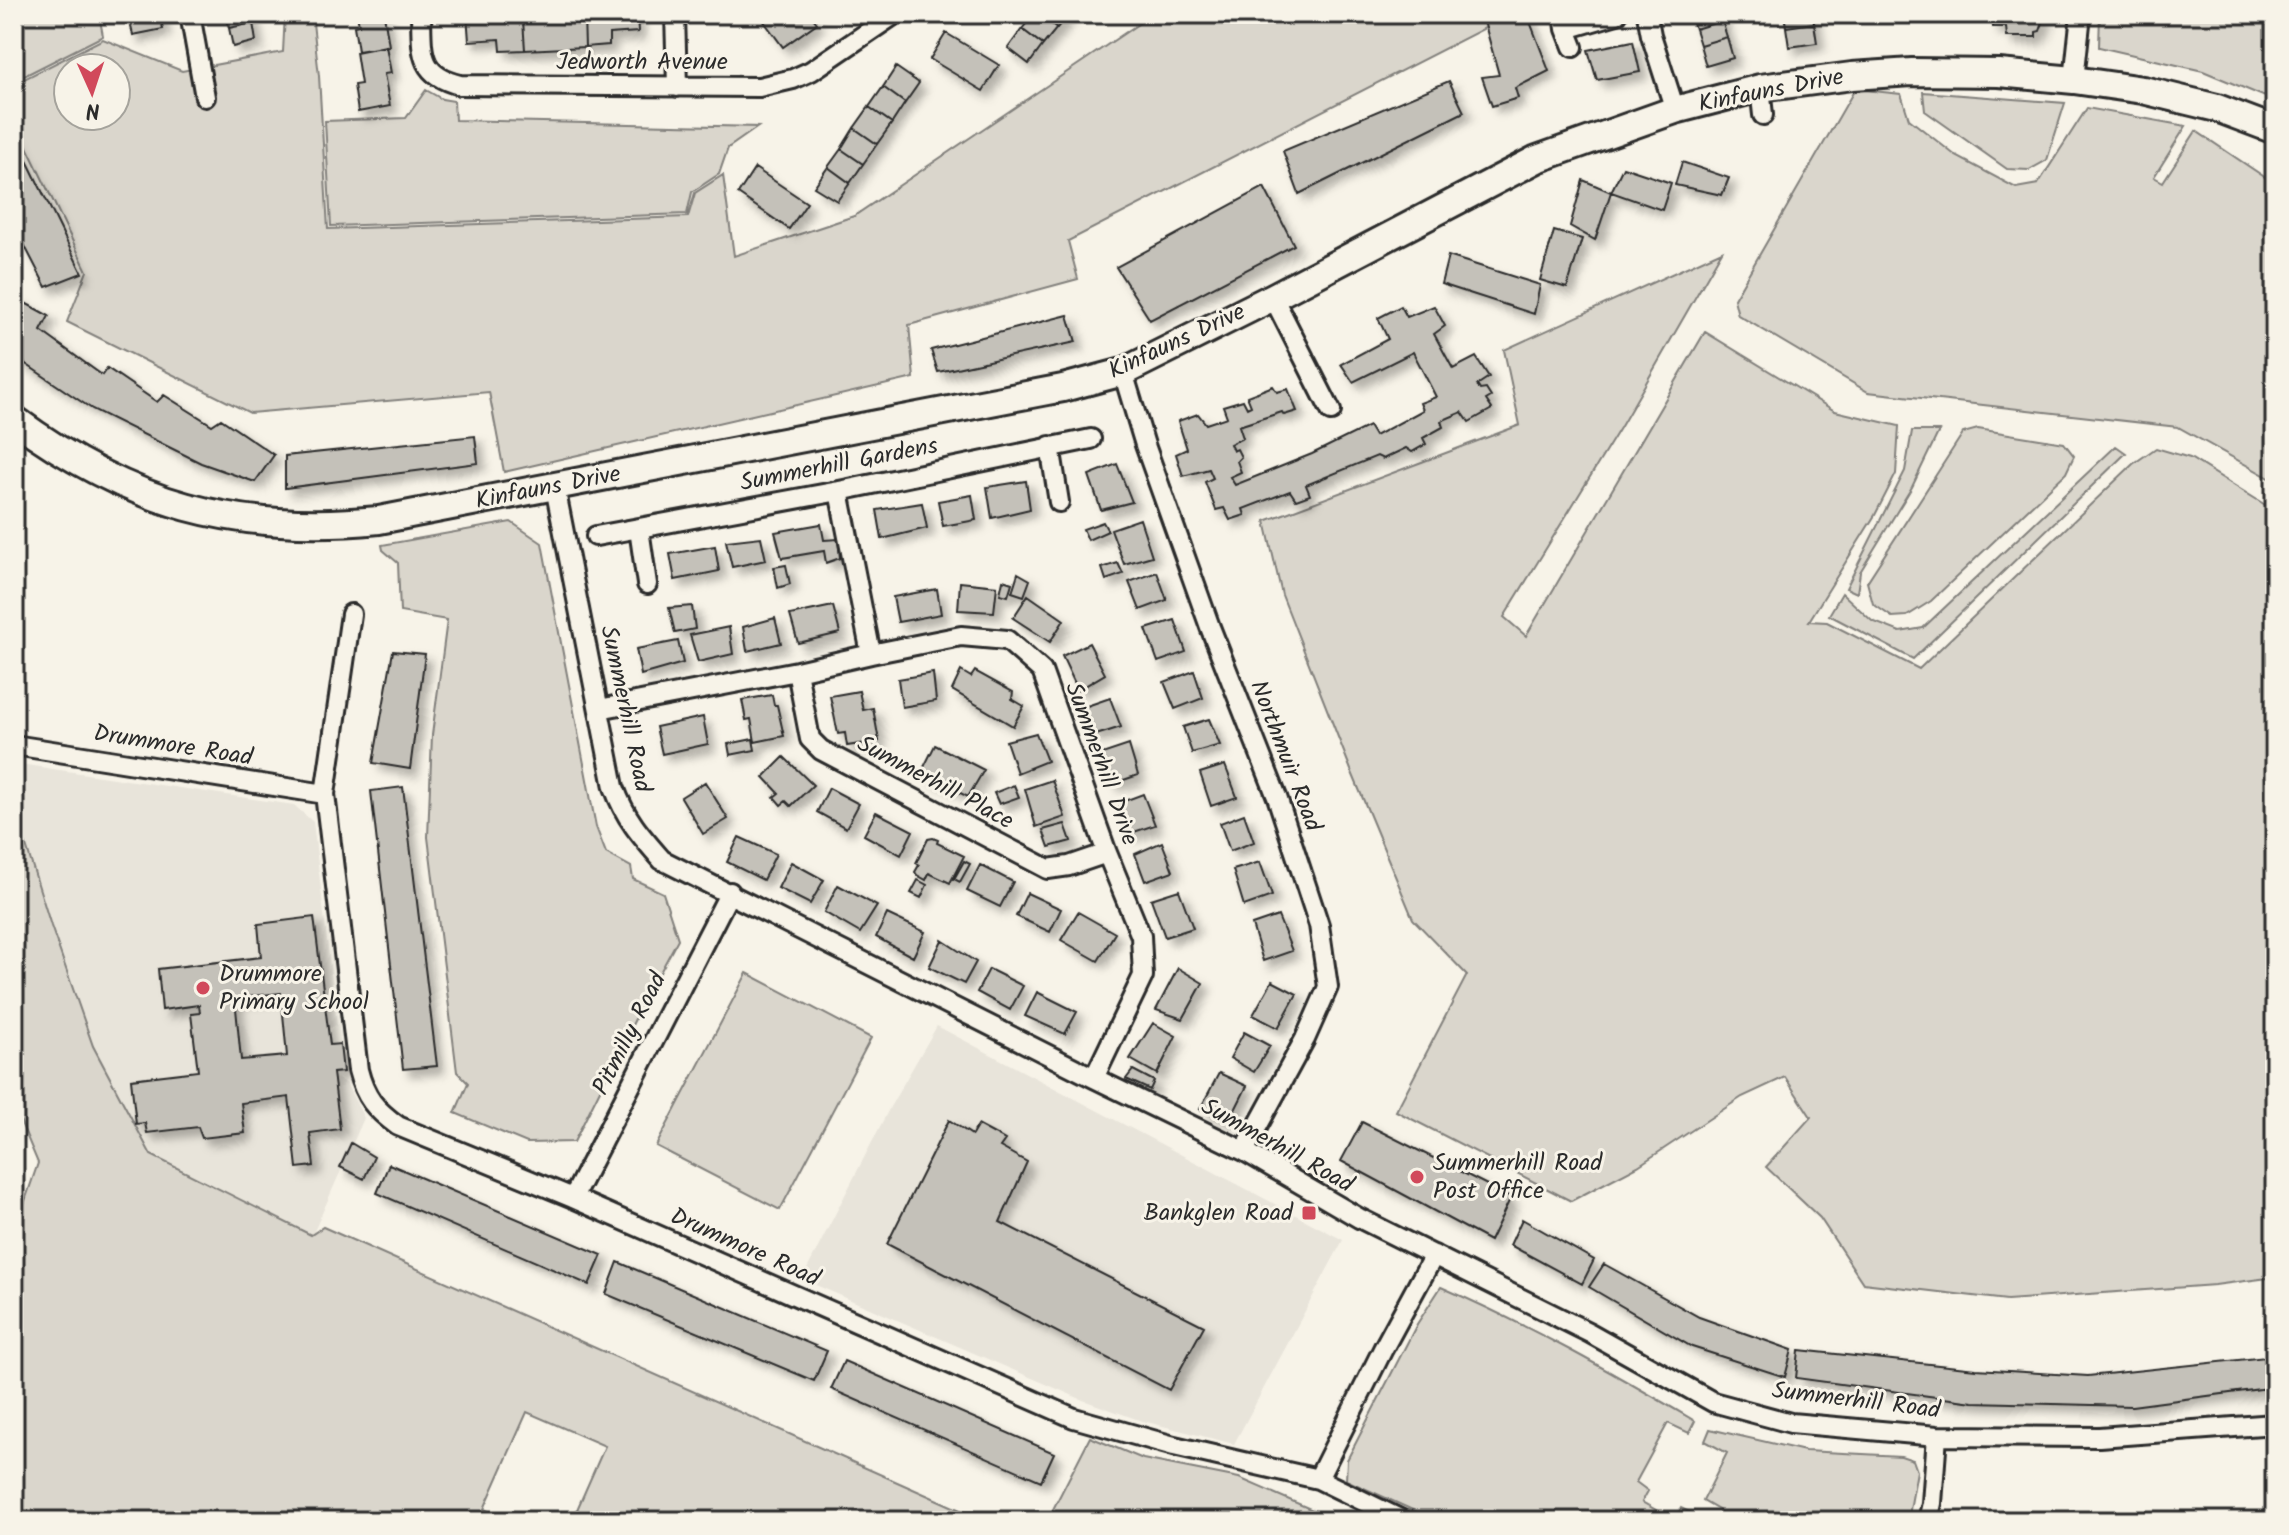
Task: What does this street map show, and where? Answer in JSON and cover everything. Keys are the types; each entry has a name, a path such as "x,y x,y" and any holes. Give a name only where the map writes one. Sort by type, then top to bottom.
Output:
{"street":[{"path":"190,14 205,97"},
{"name":"Jedworth Avenue","path":"421,14 425,61 437,77 448,82 460,85 677,87 759,87 793,79 826,63 895,14"},
{"path":"675,14 677,87"},
{"path":"1573,47 1565,21 1617,14"},
{"path":"1647,14 1675,110"},
{"path":"2074,80 2081,14"},
{"name":"Kinfauns Drive","path":"14,419 52,448 96,472 176,505 252,521 305,524 379,520 1063,388 1123,372 1537,159 1675,110 1760,88 1912,72 1999,73 2143,90 2217,108 2275,130"},
{"path":"1760,88 1763,115"},
{"path":"1273,297 1331,411"},
{"name":"Northmuir Road","path":"1123,372 1145,445 1210,627 1277,797 1319,925 1328,987 1305,1039 1244,1151"},
{"name":"Summerhill Gardens","path":"596,536 839,491 1091,439"},
{"path":"1050,446 1059,502"},
{"name":"Summerhill Road","path":"555,487 614,787 633,828 662,860 1244,1151 1359,1218 1590,1333 1713,1402 1791,1423 1937,1436 2099,1437 2275,1424"},
{"path":"839,491 871,654"},
{"path":"639,529 647,584"},
{"name":"Drummore Road","path":"351,614 325,794 358,1070 366,1095 382,1114 398,1126 573,1198 1074,1418 1174,1446 1318,1479 1404,1521"},
{"name":"Summerhill Drive","path":"599,709 961,636 1007,640 1042,671 1107,853 1141,936 1143,976 1094,1078"},
{"name":"Summerhill Place","path":"797,671 810,739 821,750 1048,869 1069,866 1107,853"},
{"name":"Drummore Road","path":"14,745 325,794"},
{"name":"Pitmilly Road","path":"573,1198 730,892"},
{"path":"1318,1479 1434,1255"},
{"path":"1928,1521 1937,1436"}],"shaded area":[{"path":"14,14 99,14 103,36 71,52 52,52 52,62 14,81"},
{"path":"285,14 312,14 328,229 688,217 695,193 723,175 734,256 854,216 1153,14 1486,14 1493,24 1068,241 1078,279 909,325 914,378 504,472 489,392 250,413 67,322 87,271 14,120 14,84 52,65 52,132 132,132 132,52 77,52 103,39 182,71 283,52"},
{"path":"2100,14 2275,14 2275,101 2203,71 2099,47"},
{"path":"1855,89 1901,94 1909,119 1956,156 2016,188 2038,184 2087,108 2186,126 2154,177 2163,182 2196,131 2275,184 2275,481 2178,427 1868,392 1738,315 1734,299"},
{"path":"426,90 442,99 454,101 455,120 758,127 728,148 719,174 692,192 687,214 331,226 325,121 406,118"},
{"path":"1923,92 2065,103 2047,160 2029,170 2007,169 1925,111"},
{"path":"1722,251 1620,428 1504,617 1526,636 1705,332 1835,411 1899,426 1896,474 1875,515 1809,621 1827,622 1919,669 2133,464 2156,448 2190,458 2275,511 2275,1005 2272,1019 2275,1020 2275,1277 2215,1285 2007,1300 1863,1283 1820,1218 1766,1167 1811,1117 1785,1077 1742,1097 1638,1166 1571,1201 1396,1111 1467,975 1413,919 1282,595 1265,521 1520,425 1504,350"},
{"path":"1978,429 2064,443 2074,456 2066,473 1931,601 1907,616 1892,617 1873,604 1867,582 1963,433"},
{"path":"1912,431 1939,431 1912,487 1860,572 1857,593 1846,588 1905,471"},
{"path":"2116,446 2126,453 1913,659 1829,615 1842,593 1872,621 1900,632 1923,628"},
{"path":"511,522 542,543 596,827 606,853 631,867 633,879 663,893 678,939 574,1142 527,1143 455,1113 468,1083 457,1072 428,837 432,735 447,620 400,612 398,563 383,550 382,545"},
{"path":"14,763 20,764 15,810 51,926 93,1046 151,1155 311,1235 323,1227 985,1521 572,1521 605,1446 527,1412 484,1509 510,1521 14,1521 14,1233 38,1163 14,1106"},
{"name":"Drummore Primary School","path":"20,764 294,805 313,822 337,1025 328,1029 330,1045 340,1044 343,1072 333,1073 333,1077 346,1083 364,1118 312,1236 151,1156 93,1046 51,926 15,810"},
{"path":"747,973 871,1038 780,1210 656,1146"},
{"path":"937,1026 1343,1240 1234,1444 1139,1420 1083,1400 802,1279 890,1107"},
{"path":"1441,1287 1538,1333 1695,1421 1689,1433 1668,1423 1636,1482 1648,1491 1642,1502 1674,1520 1681,1508 1708,1521 1437,1521 1346,1480 1347,1460 1417,1324"},
{"path":"1710,1429 1805,1451 1901,1456 1913,1460 1917,1471 1908,1521 1716,1521 1720,1511 1703,1501 1727,1453 1705,1441"},
{"path":"1090,1437 1143,1459 1239,1478 1338,1521 1047,1521"}],"building":[{"path":"128,14 160,14 163,29 133,35"},
{"path":"226,14 251,14 253,23 229,28"},
{"path":"357,14 384,14 389,46 358,51 354,26 359,25"},
{"path":"467,14 500,14 501,21 523,20 525,50 501,51 500,39 469,41"},
{"path":"637,14 638,32 609,34 609,45 585,47 584,16"},
{"path":"772,14 810,14 817,23 783,47 763,20"},
{"path":"1034,14 1039,14 1057,28 1043,45 1022,29"},
{"path":"1039,14 1068,14 1057,28"},
{"path":"1482,14 1527,14 1549,71 1515,88 1518,98 1492,106 1482,77 1499,75"},
{"path":"1690,14 1720,14 1722,21 1695,29"},
{"path":"1784,14 1813,14 1814,23 1786,27"},
{"path":"1992,14 2046,14 2036,37 2007,37 2006,27 1993,27"},
{"path":"584,16 585,47 525,50 523,20"},
{"path":"1722,21 1727,37 1700,45 1695,29"},
{"path":"253,23 256,41 233,47 229,28"},
{"path":"1814,23 1817,43 1789,47 1786,27"},
{"path":"1022,29 1043,45 1029,64 1008,48"},
{"path":"946,33 999,65 983,91 930,59"},
{"path":"1727,37 1733,58 1706,66 1700,45"},
{"path":"1633,41 1640,72 1597,80 1588,50"},
{"path":"386,46 391,73 384,74 390,106 358,112 354,85 361,84 356,52"},
{"path":"896,67 919,83 905,103 883,87"},
{"path":"1449,81 1464,112 1299,194 1283,151"},
{"path":"883,87 905,103 892,123 869,107"},
{"path":"869,107 892,123 877,144 854,128"},
{"path":"854,128 877,144 863,164 841,149"},
{"path":"14,134 82,273 46,287 14,225"},
{"path":"841,149 863,164 850,183 828,167"},
{"path":"1682,162 1729,178 1722,195 1675,185"},
{"path":"828,167 850,183 837,201 814,187"},
{"path":"1623,167 1671,183 1662,210 1611,192"},
{"path":"755,168 807,203 789,229 738,194"},
{"path":"1583,180 1611,192 1595,240 1570,226"},
{"path":"1264,187 1294,245 1150,320 1116,267"},
{"path":"1554,231 1582,239 1567,288 1540,280"},
{"path":"1448,256 1540,285 1534,314 1441,284"},
{"path":"16,298 49,316 41,331 102,375 107,368 157,402 164,395 212,425 221,419 274,455 255,482 201,463 92,409 14,356 21,346 14,343"},
{"path":"1401,306 1407,317 1434,306 1445,326 1434,334 1453,369 1476,357 1489,377 1477,385 1480,390 1486,389 1491,397 1486,400 1492,409 1469,422 1462,412 1441,421 1443,427 1423,438 1426,444 1412,452 1406,448 1383,459 1377,456 1306,485 1310,495 1296,500 1290,491 1243,509 1245,515 1230,520 1224,508 1216,510 1205,482 1213,478 1209,469 1183,476 1176,454 1187,449 1178,421 1198,414 1206,424 1227,417 1223,406 1243,400 1247,408 1251,406 1247,396 1273,386 1277,392 1288,389 1297,411 1284,415 1282,412 1239,426 1243,438 1230,444 1241,457 1237,461 1241,472 1230,477 1235,485 1312,454 1369,426 1375,436 1423,410 1420,403 1436,397 1413,352 1353,382 1341,364 1388,339 1378,318"},
{"path":"1068,315 1076,342 938,372 931,350"},
{"path":"475,436 478,463 285,488 285,456"},
{"path":"1117,464 1132,502 1101,510 1089,475"},
{"path":"1026,481 1030,509 992,518 987,487"},
{"path":"972,495 976,520 943,526 938,501"},
{"path":"922,503 927,528 882,539 877,510"},
{"path":"1140,519 1152,556 1124,564 1111,529"},
{"path":"1103,522 1108,531 1088,540 1083,529"},
{"path":"821,524 824,540 838,539 840,558 826,563 824,551 782,558 775,532"},
{"path":"761,537 766,560 732,567 726,541"},
{"path":"715,546 719,571 675,580 670,554"},
{"path":"1118,563 1123,574 1106,580 1102,568"},
{"path":"786,565 790,584 778,588 774,567"},
{"path":"1157,572 1167,600 1140,610 1129,582"},
{"path":"1018,573 1030,580 1024,596 1012,592"},
{"path":"1003,580 1012,583 1008,596 1000,594"},
{"path":"960,582 997,586 994,612 958,610"},
{"path":"937,589 941,614 898,622 893,597"},
{"path":"1028,595 1064,620 1050,642 1013,618"},
{"path":"692,606 695,629 675,633 669,608"},
{"path":"833,606 840,633 798,643 790,615"},
{"path":"775,618 781,643 747,651 743,627"},
{"path":"1175,620 1186,652 1158,662 1146,629"},
{"path":"729,627 733,654 698,662 690,635"},
{"path":"678,641 683,663 641,675 636,649"},
{"path":"1089,643 1105,674 1078,690 1062,656"},
{"path":"393,651 425,654 410,769 373,763"},
{"path":"961,671 971,677 975,671 1013,692 1012,699 1024,706 1013,726 952,690"},
{"path":"1194,671 1203,698 1175,709 1164,682"},
{"path":"933,673 936,701 902,707 898,679"},
{"path":"859,691 863,710 873,708 879,741 847,746 845,733 838,734 830,696"},
{"path":"772,695 784,736 755,742 751,719 746,720 742,700"},
{"path":"1110,698 1121,727 1093,736 1084,707"},
{"path":"703,717 708,744 662,754 656,727"},
{"path":"1209,719 1220,745 1192,753 1183,727"},
{"path":"1036,733 1047,761 1017,773 1006,741"},
{"path":"753,739 755,750 730,755 728,744"},
{"path":"935,745 984,770 968,797 921,773"},
{"path":"1129,745 1138,775 1112,784 1099,755"},
{"path":"784,757 813,785 791,806 786,801 781,805 774,797 779,793 764,777"},
{"path":"1225,765 1237,797 1211,806 1200,773"},
{"path":"1052,780 1065,817 1036,827 1025,789"},
{"path":"705,782 728,819 703,834 681,797"},
{"path":"1014,785 1019,797 999,804 994,793"},
{"path":"403,787 437,1066 403,1069 371,791"},
{"path":"829,788 859,804 846,828 817,812"},
{"path":"1143,794 1155,825 1128,834 1116,804"},
{"path":"876,812 913,831 901,855 864,835"},
{"path":"1244,814 1254,842 1230,851 1220,823"},
{"path":"1065,824 1071,841 1049,847 1043,830"},
{"path":"739,837 776,854 763,880 727,862"},
{"path":"933,838 964,856 950,883 929,873 926,880 915,872 928,839"},
{"path":"1162,842 1173,871 1145,881 1135,854"},
{"path":"964,861 970,864 960,882 954,879"},
{"path":"791,862 824,880 810,904 778,888"},
{"path":"1260,862 1272,896 1244,906 1233,870"},
{"path":"980,865 1013,882 1000,907 967,891"},
{"path":"918,880 927,885 921,898 911,893"},
{"path":"838,885 877,906 860,933 824,912"},
{"path":"1179,890 1193,928 1165,937 1151,899"},
{"path":"1027,893 1061,909 1050,932 1016,916"},
{"path":"1078,912 1115,933 1098,961 1061,940"},
{"path":"887,914 925,932 913,957 876,937"},
{"path":"1278,916 1292,951 1263,961 1252,925"},
{"path":"314,917 330,1045 340,1044 343,1072 333,1073 340,1129 310,1133 314,1166 297,1168 289,1097 241,1103 245,1133 202,1138 198,1127 147,1133 145,1123 136,1124 131,1079 198,1071 191,1014 200,1013 199,1005 162,1010 158,969 261,957 258,924","holes":["281,993 287,1056 241,1060 235,998"]},
{"path":"942,940 976,962 964,984 929,967"},
{"path":"1178,968 1203,983 1183,1019 1156,1010"},
{"path":"989,969 1023,986 1010,1010 977,992"},
{"path":"1272,981 1297,994 1278,1028 1253,1015"},
{"path":"1037,992 1077,1012 1065,1034 1025,1016"},
{"path":"1153,1023 1176,1036 1157,1074 1130,1059"},
{"path":"1244,1032 1270,1046 1254,1072 1230,1058"},
{"path":"1133,1070 1154,1081 1150,1090 1126,1079"},
{"path":"1219,1073 1247,1086 1229,1122 1200,1109"},
{"path":"949,1120 972,1135 978,1125 1005,1140 1000,1147 1027,1162 1000,1222 1204,1326 1169,1390 887,1244"},
{"path":"1362,1122 1511,1197 1490,1241 1341,1161"},
{"path":"351,1143 374,1157 364,1179 340,1167"},
{"path":"389,1164 602,1255 589,1285 377,1193"},
{"path":"1522,1219 1594,1260 1582,1284 1510,1245"},
{"path":"618,1262 827,1351 814,1381 606,1294"},
{"path":"1604,1264 1699,1317 1792,1350 1785,1377 1692,1347 1589,1287"},
{"path":"1799,1350 1976,1369 2088,1376 2275,1356 2275,1387 2132,1406 1973,1402 1796,1378"},
{"path":"844,1361 1054,1453 1041,1481 831,1389"}],"place":[{"name":"Drummore Primary School","path":"203,988"},
{"name":"Summerhill Road Post Office","path":"1417,1177"},
{"name":"Bankglen Road","path":"1309,1213"}]}
